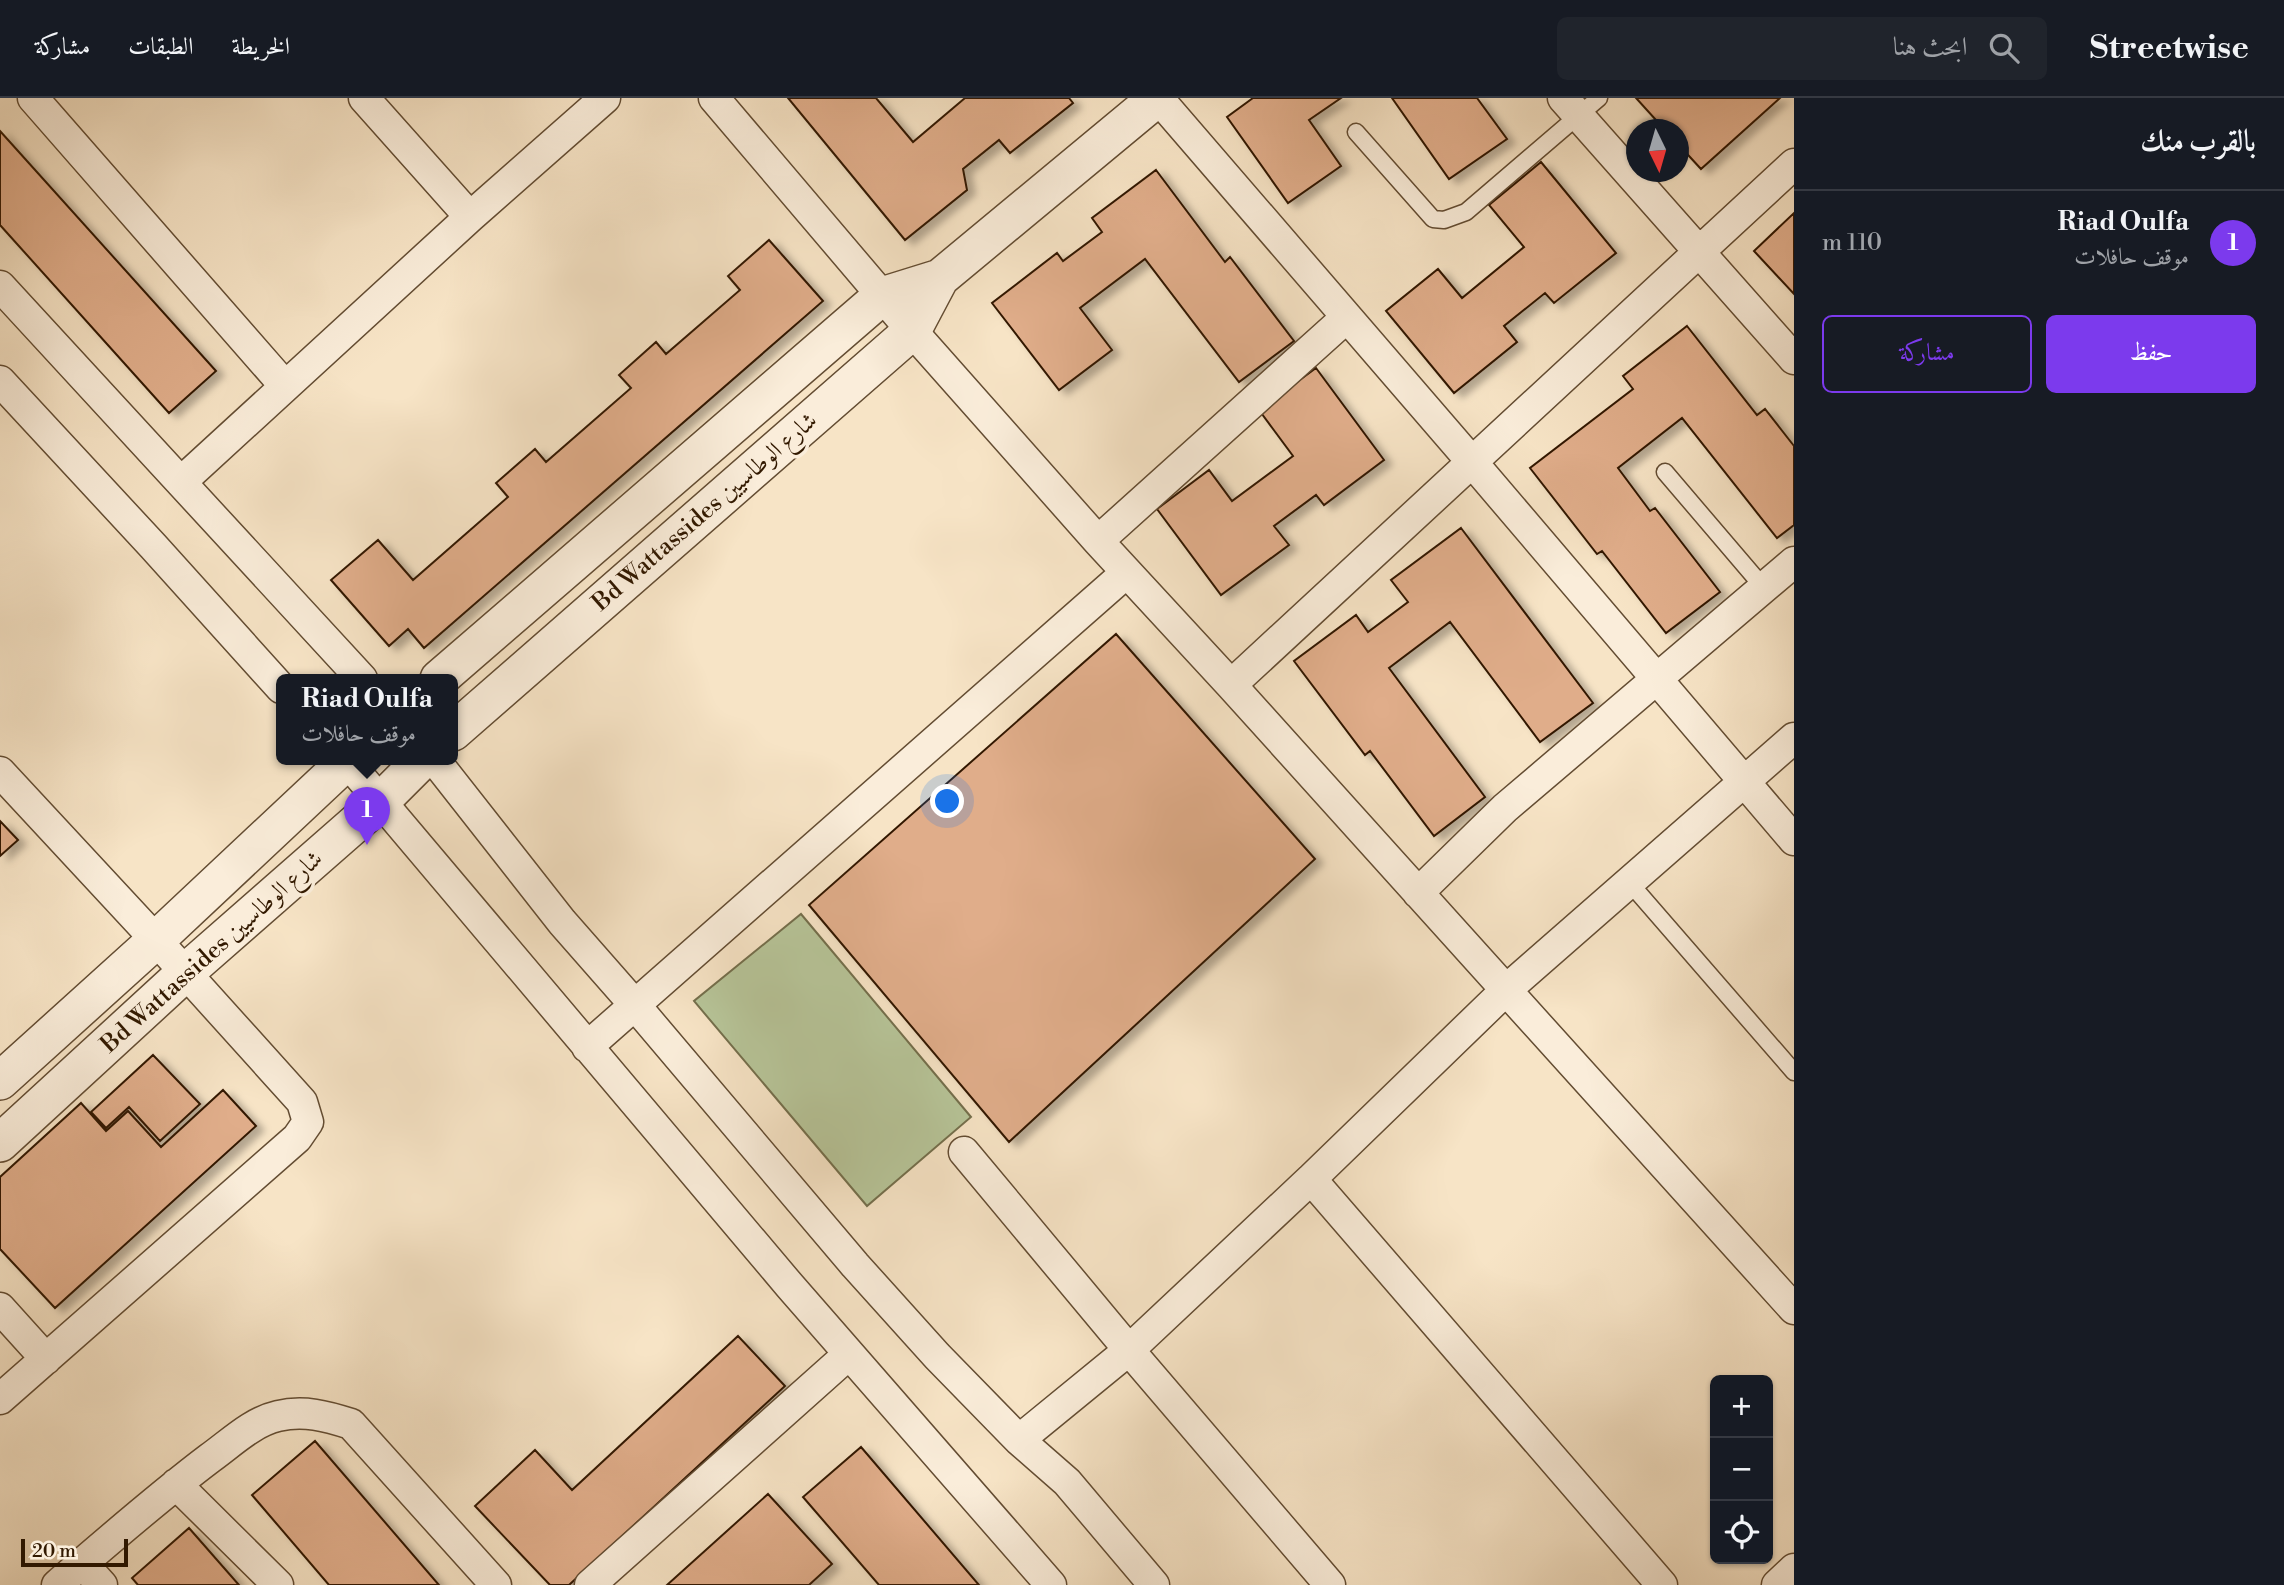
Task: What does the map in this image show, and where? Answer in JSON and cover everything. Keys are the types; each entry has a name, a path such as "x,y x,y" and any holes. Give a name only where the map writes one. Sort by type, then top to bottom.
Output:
{"street":[{"path":"33,98 285,386"},
{"path":"364,98 470,217"},
{"path":"181,482 470,217 605,98"},
{"path":"714,98 912,331 1126,573 1231,685 1794,1309"},
{"path":"1157,98 1794,839"},
{"name":"Bd Wattassides شارع الوطاسيين","path":"445,674 882,296 940,278 1157,98"},
{"path":"1580,104 1698,253 1794,359"},
{"path":"1231,685 1794,164"},
{"name":"Bd Wattassides شارع الوطاسيين","path":"458,728 912,331 940,278"},
{"path":"0,286 357,674"},
{"path":"1098,541 1347,317"},
{"path":"0,381 276,682"},
{"path":"1418,893 1506,808 1794,562"},
{"path":"587,1046 1126,573"},
{"path":"1019,1440 1129,1350 1311,1180 1506,990 1794,738"},
{"name":"Bd Wattassides شارع الوطاسيين","path":"0,1081 156,940 342,765"},
{"path":"351,765 849,1354 1051,1585"},
{"name":"Bd Wattassides شارع الوطاسيين","path":"0,1143 186,972 380,802 417,765"},
{"path":"439,765 562,922 855,1265 937,1356 1019,1440 1067,1482 1154,1585"},
{"path":"0,772 186,972 302,1102 308,1122 297,1138 0,1399"},
{"path":"964,1152 1330,1585"},
{"path":"1311,1180 1662,1585"},
{"path":"0,1308 46,1359"},
{"path":"590,1585 849,1354"},
{"path":"57,1585 176,1484 252,1426 276,1417 300,1413 326,1415 351,1424 496,1585"},
{"path":"176,1484 278,1585"},
{"path":"82,1563 102,1585"},
{"path":"1777,1585 1794,1569"}],"lane":[{"path":"1356,132 1433,219 1444,220 1466,212 1580,104"},
{"path":"1665,472 1764,588"},
{"path":"1629,883 1794,1072"}],"green space":[{"path":"801,914 971,1117 867,1206 694,1001"}],"building":[{"path":"788,98 876,98 913,142 965,98 1069,98 1073,103 1010,153 999,140 963,169 967,190 905,240"},
{"path":"1253,98 1341,98 1309,120 1341,166 1288,203 1227,117"},
{"path":"1392,98 1477,98 1507,139 1449,179"},
{"path":"1636,98 1780,98 1701,169 1689,156 1689,119 1655,119"},
{"path":"0,131 216,371 169,413 0,225"},
{"path":"1541,162 1616,253 1554,303 1545,293 1504,326 1517,342 1454,393 1386,311 1438,269 1462,298 1524,247 1489,205"},
{"path":"1156,170 1225,262 1230,257 1294,341 1239,382 1145,259 1080,308 1112,350 1059,390 992,303 1057,253 1063,261 1102,232 1092,218"},
{"path":"1794,213 1794,294 1754,251"},
{"path":"769,240 823,301 424,648 408,629 389,646 331,580 378,540 413,580 508,497 496,483 535,449 546,462 631,388 619,375 656,342 666,354 740,290 728,276"},
{"path":"1687,326 1757,415 1765,409 1794,446 1794,525 1777,538 1682,418 1618,468 1650,511 1655,508 1720,592 1666,633 1602,551 1597,554 1530,468 1633,389 1623,376"},
{"path":"1316,368 1384,460 1324,505 1316,495 1274,526 1289,545 1221,595 1157,509 1209,470 1232,501 1293,456 1259,410"},
{"path":"1461,528 1593,703 1540,742 1450,622 1389,668 1485,797 1434,836 1370,751 1365,755 1294,661 1356,615 1368,632 1408,602 1391,580"},
{"path":"1116,634 1315,859 1009,1142 809,905"},
{"path":"0,821 18,840 0,856"},
{"path":"153,1055 200,1104 160,1141 129,1107 106,1128 91,1112"},
{"path":"223,1090 256,1126 55,1308 0,1249 0,1177 81,1103 106,1131 128,1111 161,1147"},
{"path":"738,1336 785,1386 569,1585 550,1585 475,1506 535,1450 572,1490"},
{"path":"315,1441 439,1585 329,1585 252,1495"},
{"path":"861,1447 979,1585 879,1585 803,1497"},
{"path":"768,1494 832,1564 809,1585 667,1585"},
{"path":"189,1528 239,1585 138,1585 132,1578"}],"place":[{"name":"Riad Oulfa","path":"367,845"}]}
